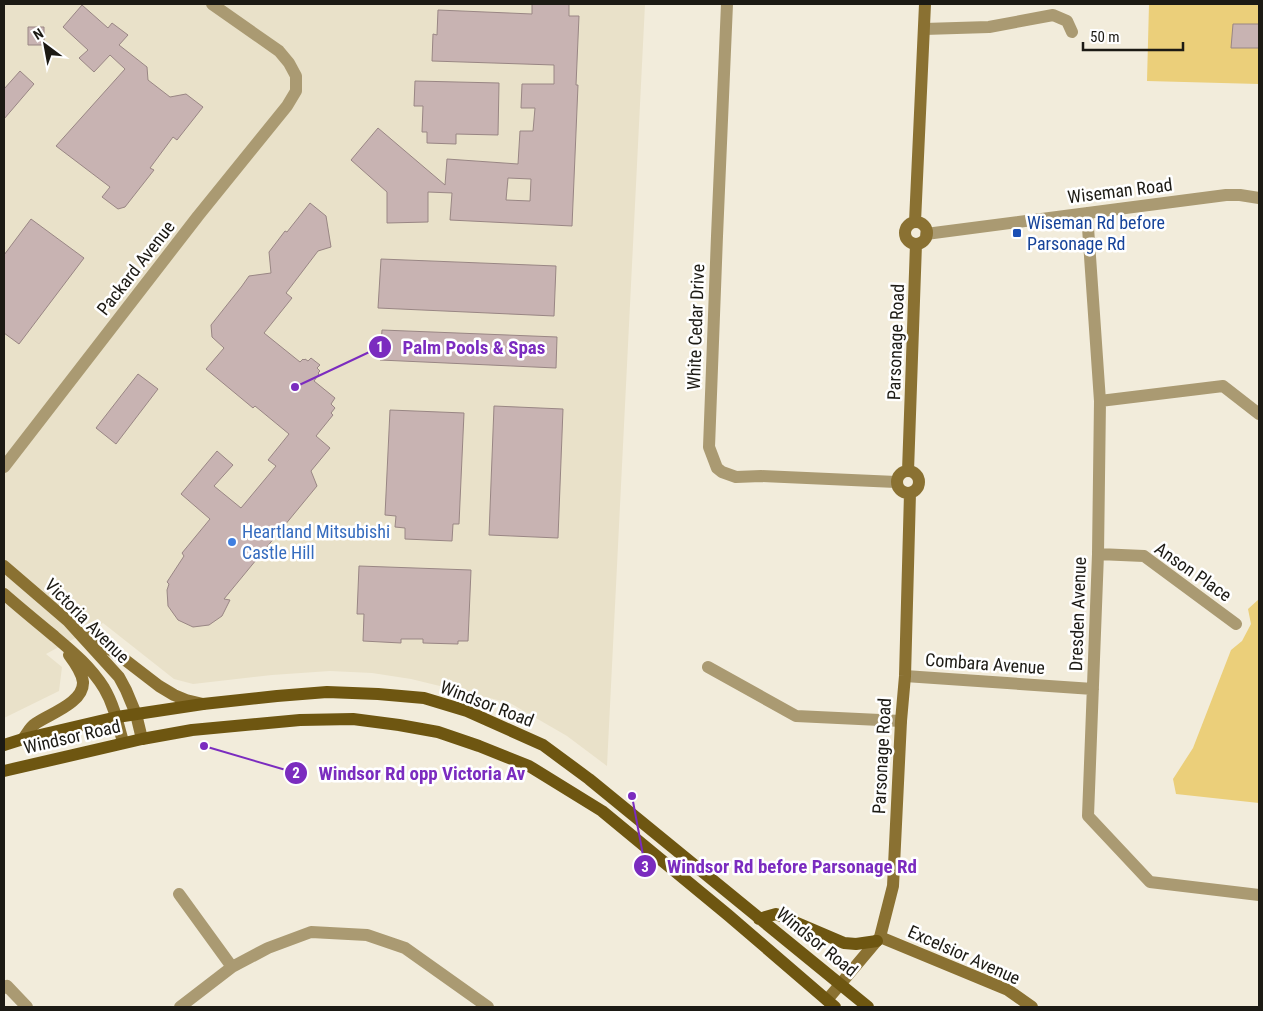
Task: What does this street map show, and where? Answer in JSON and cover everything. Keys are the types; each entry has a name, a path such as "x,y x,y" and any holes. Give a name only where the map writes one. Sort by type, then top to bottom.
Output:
{"main road":[{"name":"Windsor Road","path":"4,744 117,717 203,704 326,692 424,698 467,711 543,745 597,784 868,1007"},
{"name":"Windsor Road","path":"4,771 123,742 192,730 239,725 300,720 353,719 438,732 529,766 602,811 728,915 831,1004"},
{"path":"759,919 776,914 844,943 856,944 879,939"}],"street":[{"name":"Packard Avenue","path":"4,467 198,216 287,106 296,91 296,76 289,63 279,51 212,4"},
{"name":"White Cedar Drive","path":"727,4 709,446 717,468 736,477 761,476 896,482"},
{"path":"916,222 925,4"},
{"path":"924,29 989,27 1053,15 1067,21 1072,32"},
{"name":"Wiseman Road","path":"926,234 1226,195 1259,198"},
{"name":"Dresden Avenue","path":"1087,213 1100,401 1098,554 1088,816 1150,882 1259,895"},
{"path":"916,222 922,224 926,234 922,242 916,244 909,241 905,235 909,225 916,222"},
{"name":"Parsonage Road","path":"908,471 916,244"},
{"path":"1100,401 1223,386 1259,414"},
{"path":"908,471 917,476 919,482 916,489 910,493 900,491 896,482 900,474 908,471"},
{"name":"Parsonage Road","path":"831,1004 840,983 879,939 893,886 905,676 910,493"},
{"name":"Anson Place","path":"1098,554 1144,556 1236,624"},
{"name":"Victoria Avenue","path":"4,566 68,622 119,678 136,714 142,739"},
{"name":"Victoria Avenue","path":"4,594 81,659 95,674 105,690 117,717 123,742"},
{"path":"68,622 120,656 159,686 186,700 203,704"},
{"path":"23,739 34,724 68,705 83,689 80,672 61,642"},
{"path":"708,667 796,716 901,721"},
{"name":"Combara Avenue","path":"905,676 1093,689"},
{"path":"179,894 232,967"},
{"path":"180,1007 232,967 268,948 311,932 367,935 405,948 488,1007"},
{"name":"Excelsior Avenue","path":"879,939 1008,990 1032,1007"},
{"path":"4,988 7,986 26,1007"}],"shaded area":[{"path":"4,4 645,4 607,766 567,736 510,703 411,679 372,673 330,671 193,684 174,679 103,623 46,654 62,667 59,691 4,718"},
{"path":"1149,4 1259,4 1259,84 1147,81"},
{"path":"1259,599 1259,803 1176,794 1173,779 1193,748 1231,650 1242,641 1251,624 1248,609"}],"building":[{"path":"532,4 569,4 569,16 579,16 572,226 450,220 452,193 428,192 428,222 387,223 387,192 351,160 378,128 445,185 447,159 518,164 520,131 533,131 535,108 521,108 522,84 554,84 554,65 432,61 433,34 437,35 438,10 532,14","holes":["508,178 531,179 530,201 506,200"]},
{"path":"82,5 108,28 112,23 128,35 119,45 147,67 148,80 170,97 186,94 203,107 177,140 173,137 150,168 154,170 125,207 118,209 102,197 110,187 56,146 125,69 110,55 94,72 79,58 88,50 63,27"},
{"path":"1233,24 1259,24 1259,48 1231,48"},
{"path":"28,27 44,27 44,45 28,45"},
{"path":"20,71 34,84 4,119 4,89"},
{"path":"415,81 499,83 498,135 456,134 456,144 427,143 427,132 422,132 423,106 414,106"},
{"path":"310,203 326,216 331,247 318,251 286,293 292,298 264,333 300,362 303,359 308,361 311,358 320,365 317,368 320,371 319,374 314,381 335,398 331,404 335,408 331,413 333,415 316,436 330,448 311,471 317,486 224,599 230,600 222,616 209,625 193,627 178,620 168,606 167,590 169,584 167,582 184,556 182,553 210,519 181,494 217,451 233,465 214,486 241,508 276,466 268,460 289,434 255,406 253,408 206,369 224,348 212,337 211,325 249,276 271,273 269,252"},
{"path":"31,219 84,258 19,344 4,333 4,255"},
{"path":"381,259 556,266 554,316 378,308"},
{"path":"382,330 557,337 556,368 380,360"},
{"path":"138,374 158,389 116,444 96,428"},
{"path":"494,406 563,409 558,538 489,535"},
{"path":"390,410 464,413 459,524 453,524 452,541 405,539 405,528 395,527 396,516 385,515"},
{"path":"359,566 471,570 468,641 458,641 458,644 423,643 423,639 401,639 401,643 363,641 364,614 357,614"}],"place":[{"name":"Wiseman Rd before Parsonage Rd","path":"1017,233"},
{"name":"Palm Pools & Spas","path":"295,387"},
{"name":"Heartland Mitsubishi Castle Hill","path":"232,542"},
{"name":"Windsor Rd opp Victoria Av","path":"204,746"},
{"name":"Windsor Rd before Parsonage Rd","path":"632,796"}]}
